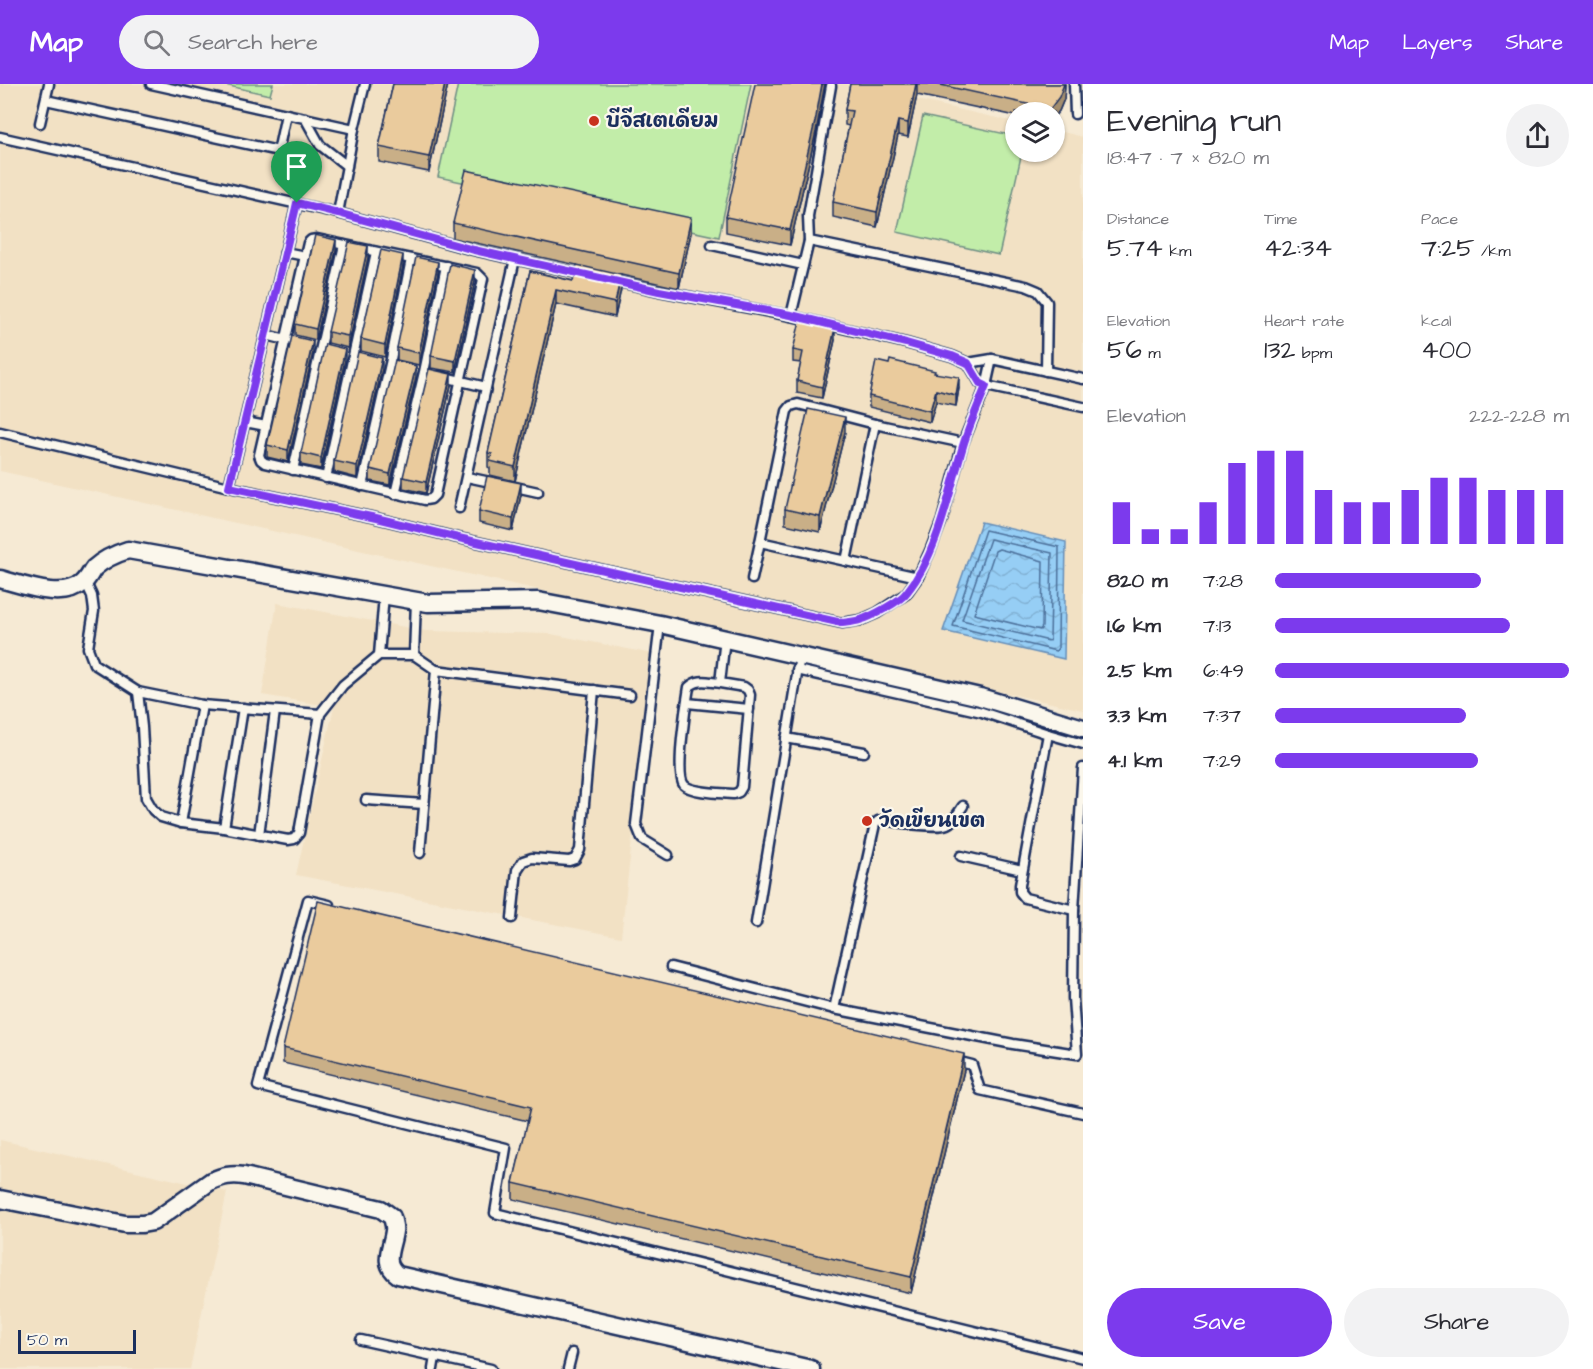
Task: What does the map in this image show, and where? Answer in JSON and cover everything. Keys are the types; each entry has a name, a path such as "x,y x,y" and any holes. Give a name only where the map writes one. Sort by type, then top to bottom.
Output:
{"street":[{"path":"0,579 63,592 76,589 94,569 110,556 128,550 428,603 538,601 725,638 799,663 980,697 1083,728"},
{"path":"0,1199 125,1224 142,1224 153,1222 219,1177 232,1174 244,1176 381,1209 392,1217 395,1228 388,1262 398,1275 811,1369"}],"lane":[{"path":"40,123 49,84"},
{"path":"151,84 354,129"},
{"path":"338,213 365,84"},
{"path":"1074,84 1075,114"},
{"path":"791,315 809,241 808,216 831,86"},
{"path":"46,100 306,158"},
{"path":"278,152 286,114"},
{"path":"305,118 320,145 347,166"},
{"path":"0,137 297,203 474,250 593,276"},
{"path":"229,487 297,203"},
{"path":"317,239 376,252 477,273 483,279 435,495 431,499 395,494 293,470 261,460 259,455 308,243 317,239"},
{"path":"809,241 1026,285 1038,291 1047,302 1046,371"},
{"path":"293,470 312,346 344,245"},
{"path":"712,245 803,265"},
{"path":"285,252 305,256"},
{"path":"326,478 359,357 376,252"},
{"path":"362,486 386,363 411,259"},
{"path":"459,508 515,259"},
{"path":"395,494 446,266"},
{"path":"604,279 791,315 906,343 968,363 992,359 1083,379"},
{"path":"266,335 332,351"},
{"path":"343,353 359,357"},
{"path":"0,432 229,487 366,515 454,537 842,623 861,620 877,613 906,594 918,577 942,520 963,443 986,386 992,359"},
{"path":"386,363 401,367"},
{"path":"968,363 980,383 986,386 1083,407"},
{"path":"412,369 486,387"},
{"path":"752,579 787,411 791,406 798,404 963,443"},
{"path":"245,422 266,426"},
{"path":"846,561 875,424"},
{"path":"466,477 538,492"},
{"path":"760,543 918,577"},
{"path":"85,581 92,596 94,611 88,648 94,664 138,692 202,705 320,714"},
{"path":"379,655 384,596"},
{"path":"414,655 416,601"},
{"path":"660,624 636,824 642,839 668,855"},
{"path":"720,683 725,638"},
{"path":"138,692 146,798 153,810 161,817 181,822 288,840 294,839 299,834 320,714 343,685 379,655 414,655 436,670 630,695"},
{"path":"756,923 799,663 982,712 1083,744"},
{"path":"420,853 436,670"},
{"path":"699,681 720,683 744,687 750,695 742,787 734,794 690,789 683,784 680,777 689,687 693,682 699,681"},
{"path":"512,918 518,870 523,861 532,858 569,861 575,859 580,850 594,690"},
{"path":"687,703 748,709"},
{"path":"181,822 202,705"},
{"path":"224,828 243,708"},
{"path":"260,835 275,711"},
{"path":"1048,734 1022,870 1020,892 1026,898 1074,910"},
{"path":"786,738 864,752"},
{"path":"671,967 834,1009 1013,1044 1080,1054 1073,998 1074,910 1083,768"},
{"path":"366,800 424,804"},
{"path":"834,1009 875,824 884,820 935,826 947,824 963,806"},
{"path":"961,856 1022,870"},
{"path":"343,908 308,900 258,1086 506,1148 495,1213 1083,1358"},
{"path":"949,1060 972,1065 980,1090 1083,1113"},
{"path":"361,1340 491,1369"},
{"path":"568,1369 572,1353"},
{"path":"433,1369 435,1357"}],"shaded area":[{"path":"0,84 846,84 1005,120 1005,162 1065,162 1065,132 1083,137 1083,710 0,471"},
{"path":"277,603 426,631 551,634 653,654 621,937 296,875 334,707 262,695"},
{"path":"0,1140 227,1192 190,1369 0,1369"}],"green space":[{"path":"220,84 273,84 270,95"},
{"path":"458,84 751,84 719,237 438,177"},
{"path":"923,116 1005,134 1005,162 1020,162 999,255 897,232"}],"water":[{"path":"981,522 1066,542 1064,659 943,631"}],"building":[{"path":"393,84 445,84 429,157 379,147"},
{"path":"755,84 822,84 790,230 726,217"},
{"path":"850,84 916,84 908,123 898,121 877,212 833,202 852,111 845,110"},
{"path":"936,84 1064,84 1055,102 1018,102"},
{"path":"466,170 691,218 679,273 453,223"},
{"path":"315,235 336,240 316,329 295,324"},
{"path":"349,242 368,246 348,336 328,332"},
{"path":"381,250 403,255 385,345 361,339"},
{"path":"416,257 438,262 419,353 397,348"},
{"path":"450,264 475,270 455,361 431,356"},
{"path":"577,265 621,275 615,303 556,290 515,467 490,461 492,454 488,453 530,271 573,281"},
{"path":"800,321 835,328 822,387 797,381 803,352 793,350"},
{"path":"292,336 313,341 288,450 267,445"},
{"path":"325,344 345,349 321,458 301,453"},
{"path":"358,352 382,358 357,466 334,461"},
{"path":"395,360 416,366 390,474 370,469"},
{"path":"890,360 935,371 934,373 959,377 956,395 936,390 930,411 869,396 876,361 889,364"},
{"path":"429,369 451,374 426,482 403,477"},
{"path":"808,409 845,417 820,517 785,509"},
{"path":"487,476 521,483 513,519 479,511"},
{"path":"318,901 964,1054 911,1277 513,1183 531,1107 283,1048"}],"place":[{"name":"บีจีสเตเดียม","path":"594,121"},
{"name":"วัดเขียนเขต","path":"867,821"}],"route":[{"path":"297,203 474,250 659,291 791,315 906,343 968,363 980,383 986,386 963,443 942,520 918,577 906,594 877,613 861,620 842,623 293,499 229,487 297,203"}]}
